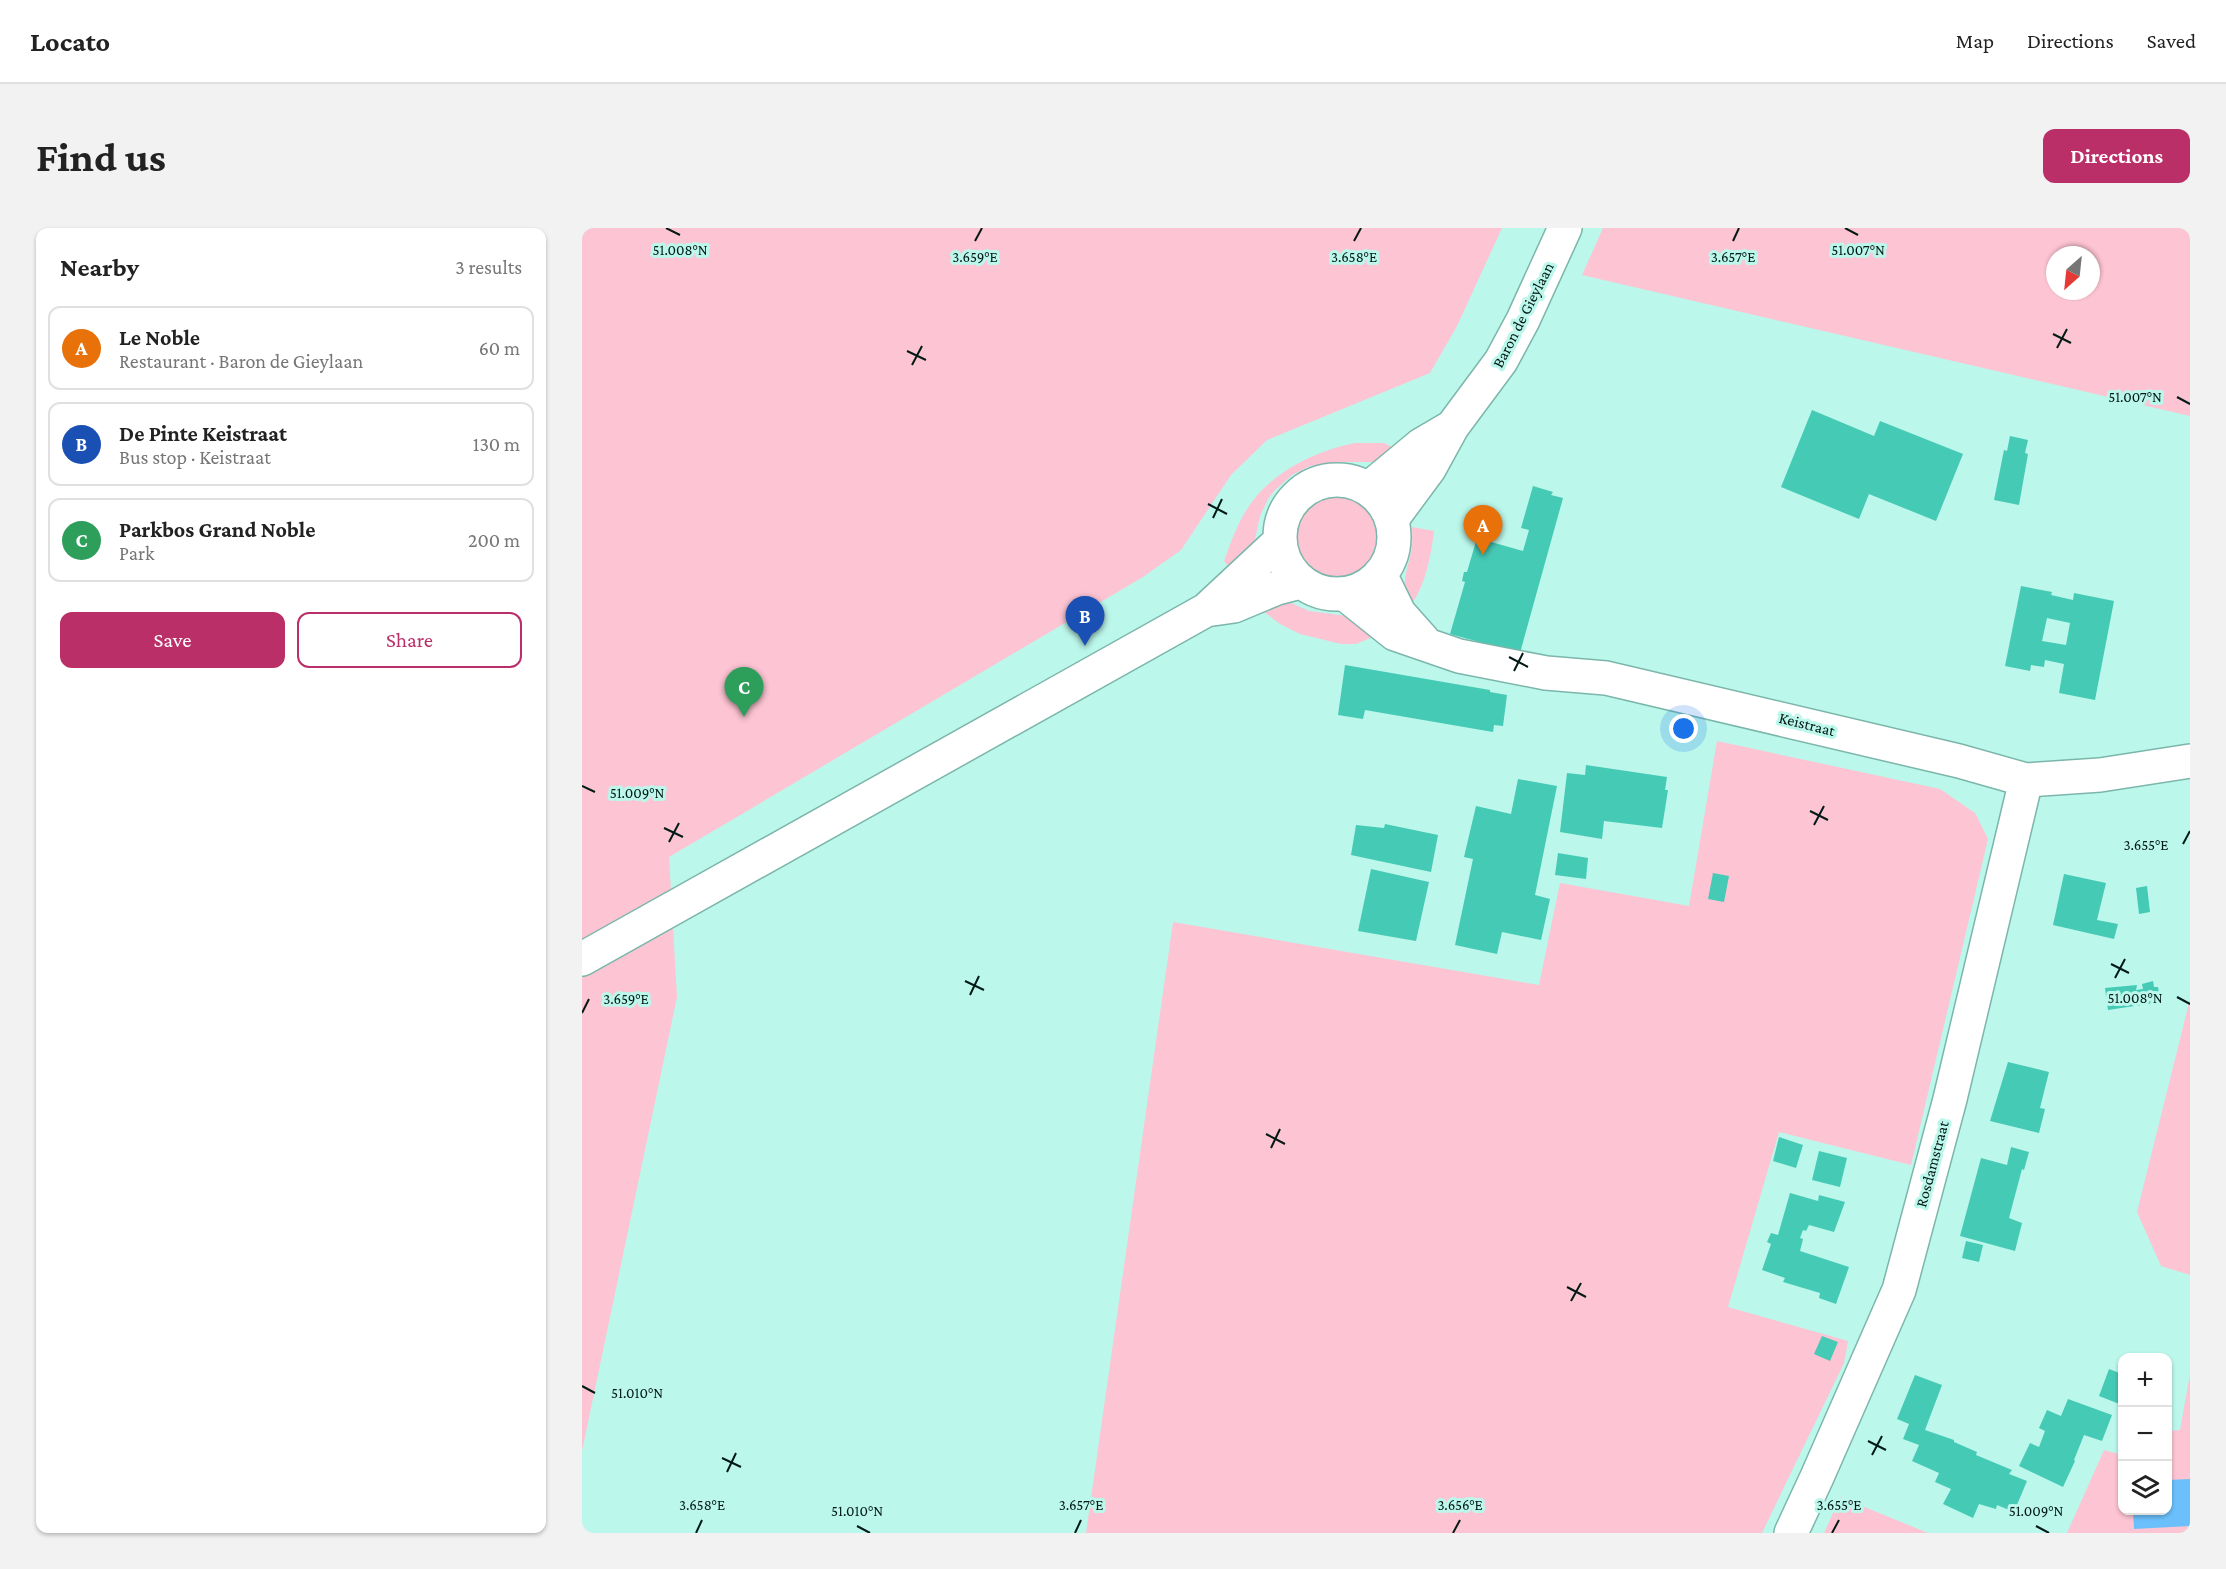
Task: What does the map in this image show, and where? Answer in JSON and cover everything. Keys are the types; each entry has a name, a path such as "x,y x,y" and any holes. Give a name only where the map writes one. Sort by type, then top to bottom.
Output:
{"street":[{"name":"Baron de Gieylaan","path":"1392,519 1430,469 1452,427 1501,361 1523,320 1565,228"},
{"name":"Baron de Gieylaan","path":"1368,489 1421,445 1452,427"},
{"path":"1338,479 1354,482 1368,489 1378,497 1392,519 1393,548 1388,562 1380,574 1364,587 1345,594 1322,592 1300,582 1283,557 1279,542 1280,526 1285,511 1294,498 1307,488 1322,481 1338,479"},
{"path":"582,958 1206,610 1279,542"},
{"name":"Keistraat","path":"1380,574 1399,613 1426,644"},
{"path":"1206,610 1234,606 1277,588 1300,582"},
{"name":"Keistraat","path":"1345,594 1395,634 1459,656 1546,673 1606,678 1738,707 1959,761 2026,780 2100,776 2190,761"},
{"name":"Rosdamstraat","path":"1791,1533 1899,1290 1950,1099 2026,780"}],"shaded area":[{"path":"582,228 1502,228 1457,326 1430,373 1267,440 1231,475 1181,550 1143,577 669,857 677,997 582,1451"},
{"path":"1603,228 2190,228 2190,416 1582,275"},
{"path":"1355,443 1384,443 1396,449 1376,462 1338,462 1310,466 1292,475 1268,499 1260,516 1254,544 1231,570 1224,561 1241,519 1259,494 1296,464 1325,451"},
{"path":"1334,495 1350,498 1364,507 1373,521 1376,537 1373,553 1364,567 1350,576 1334,579 1318,576 1304,567 1295,553 1292,537 1295,521 1304,507 1318,498"},
{"path":"1412,527 1434,531 1424,578 1412,604 1405,584 1412,549"},
{"path":"1289,602 1309,611 1347,616 1380,634 1356,644 1341,644 1300,634 1280,624 1259,608"},
{"path":"1717,741 1940,789 1975,813 1988,839 1911,1165 1779,1132 1728,1307 1848,1341 1844,1363 1762,1533 1086,1533 1173,922 1539,985 1560,883 1689,906"},
{"path":"2190,999 2190,1275 2161,1266 2137,1212"},
{"path":"2190,1374 2190,1533 2067,1533 2104,1450 2118,1454 2118,1515 2172,1515 2172,1431 2180,1430"},
{"path":"1840,1497 1928,1533 1824,1533"}],"water":[{"path":"2190,1479 2190,1526 2134,1529 2133,1515 2172,1515 2172,1480"}],"building":[{"path":"1812,410 1874,436 1880,421 1963,454 1936,521 1869,494 1859,519 1781,487"},
{"path":"2010,436 2028,440 2025,453 2028,454 2019,505 1994,500 2004,450 2007,451"},
{"path":"1533,486 1553,492 1551,495 1563,498 1520,653 1450,634 1465,582 1462,581 1464,572 1467,572 1477,538 1523,551 1529,530 1521,528"},
{"path":"2021,586 2052,592 2051,595 2073,600 2074,593 2114,601 2095,700 2059,693 2064,664 2045,660 2044,667 2031,665 2030,671 2005,666","holes":["2047,618 2070,623 2066,645 2042,641"]},
{"path":"1345,665 1490,690 1490,692 1507,695 1503,726 1494,725 1493,732 1365,710 1363,719 1338,715"},
{"path":"1586,765 1667,777 1665,790 1668,790 1662,828 1604,821 1602,839 1560,832 1567,773 1585,775"},
{"path":"1518,779 1557,786 1535,895 1550,899 1541,940 1502,932 1497,954 1455,945 1473,859 1464,857 1476,806 1511,814"},
{"path":"1385,824 1438,835 1431,872 1351,855 1356,825 1384,828"},
{"path":"1558,853 1588,858 1586,879 1555,875"},
{"path":"1371,869 1429,882 1416,941 1358,931"},
{"path":"1713,873 1729,876 1724,902 1708,899"},
{"path":"2064,874 2106,883 2097,920 2118,924 2114,939 2053,925"},
{"path":"2147,886 2150,912 2139,914 2136,888"},
{"path":"2153,981 2154,987 2158,987 2161,1002 2108,1010 2105,988 2137,985 2136,990 2143,989 2142,984"},
{"path":"2008,1062 2049,1072 2040,1108 2045,1109 2039,1133 1990,1121"},
{"path":"1779,1137 1803,1145 1796,1168 1773,1161"},
{"path":"2011,1147 2029,1152 2009,1218 2022,1223 2015,1251 1960,1236 1981,1158 2007,1165"},
{"path":"1819,1151 1847,1158 1840,1187 1812,1180"},
{"path":"1790,1193 1818,1201 1819,1195 1845,1202 1834,1232 1809,1225 1806,1231 1803,1230 1800,1238 1803,1239 1800,1251 1849,1267 1836,1304 1819,1298 1820,1293 1783,1282 1785,1278 1762,1270 1771,1244 1767,1242 1771,1233 1778,1235"},
{"path":"1966,1241 1983,1245 1979,1262 1962,1258"},
{"path":"1822,1336 1838,1342 1830,1361 1814,1354"},
{"path":"2109,1369 2118,1372 2118,1403 2099,1396"},
{"path":"1915,1375 1942,1385 1925,1430 1954,1440 1977,1452 1976,1455 2012,1470 2009,1474 2027,1481 2014,1512 1997,1505 1996,1509 1979,1504 1973,1518 1943,1504 1951,1489 1935,1482 1939,1473 1912,1461 1919,1445 1903,1439 1909,1424 1897,1419"},
{"path":"2068,1399 2112,1415 2102,1441 2084,1435 2063,1487 2019,1466 2030,1443 2039,1447 2045,1431 2039,1428 2047,1410 2061,1416"}],"place":[{"name":"Le Noble","path":"1483,555"},
{"name":"De Pinte Keistraat","path":"1085,646"},
{"name":"Parkbos Grand Noble","path":"744,717"}]}
